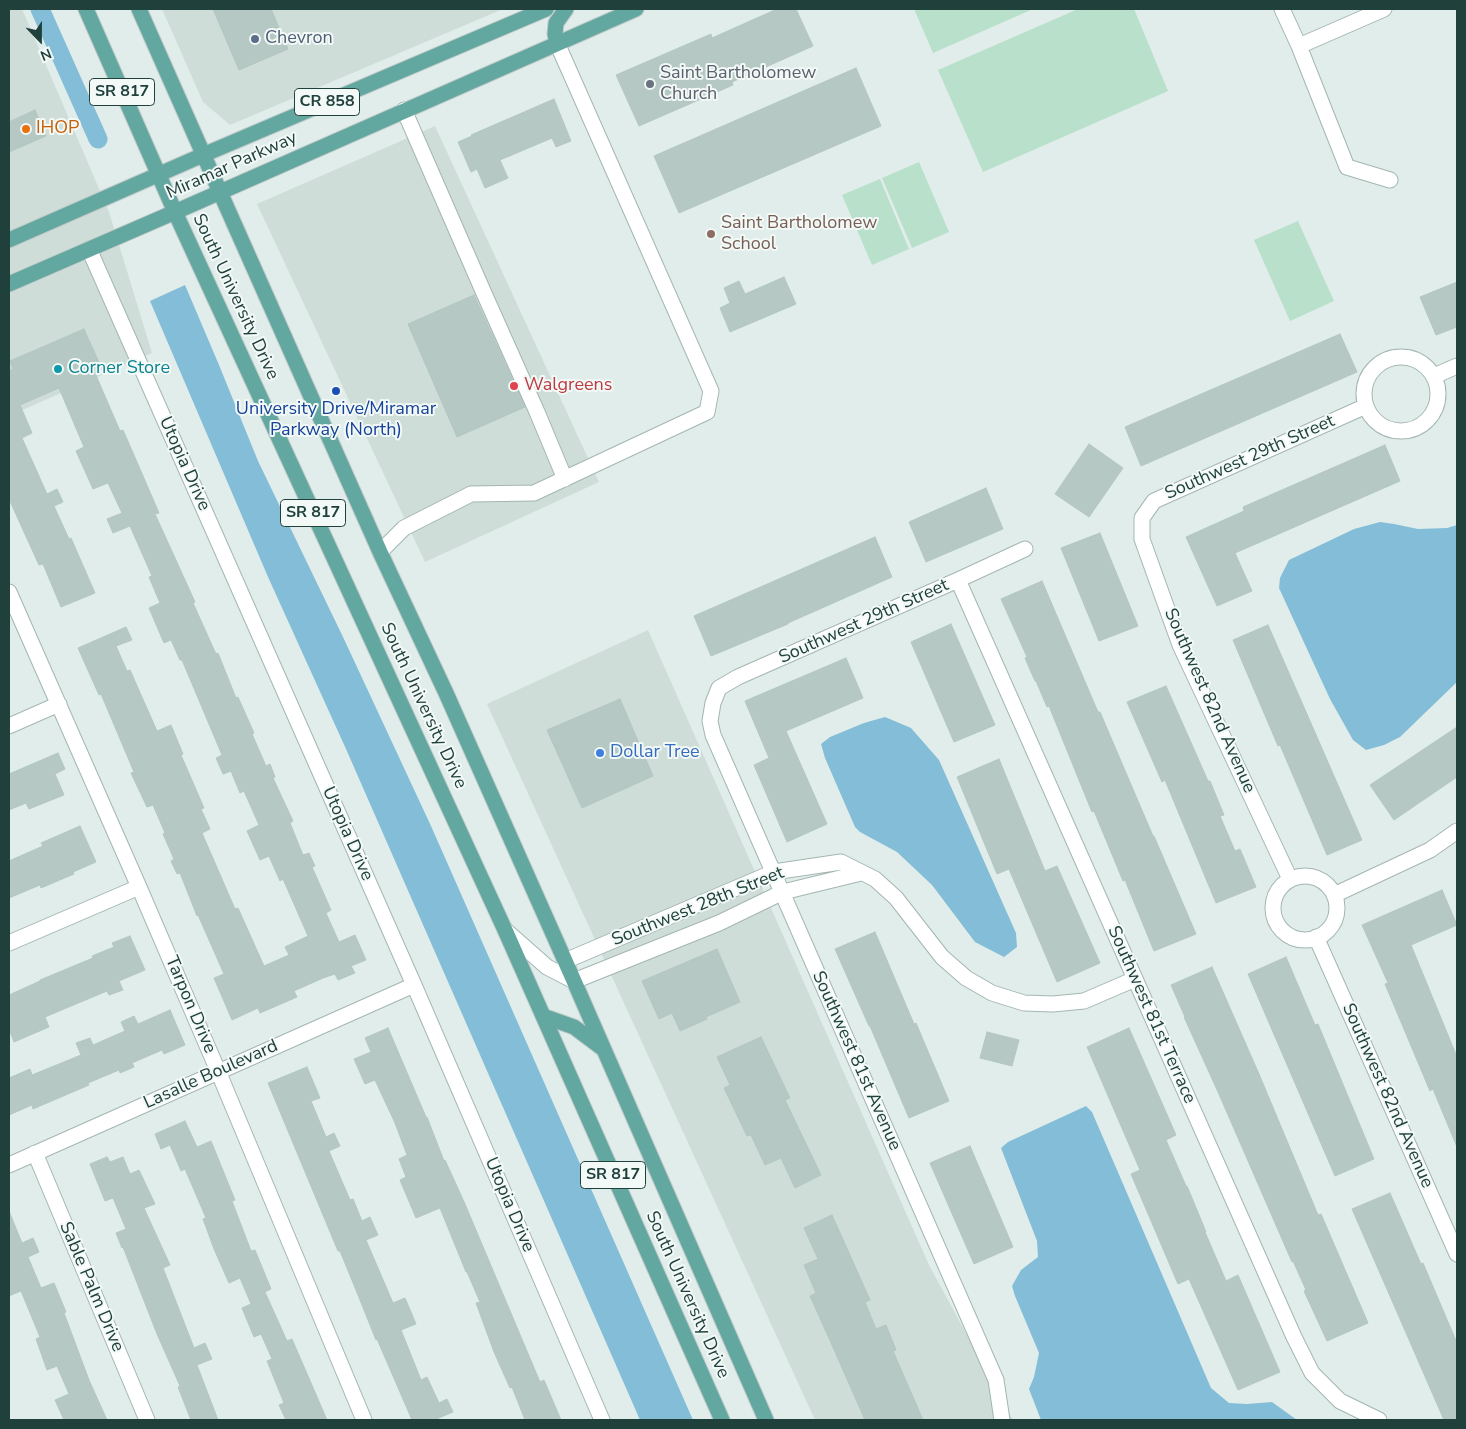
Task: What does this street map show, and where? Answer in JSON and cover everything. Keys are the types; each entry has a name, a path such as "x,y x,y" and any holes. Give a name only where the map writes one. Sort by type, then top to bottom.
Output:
{"main road":[{"name":"South University Drive","path":"86,9 175,212 505,930 722,1420"},
{"name":"South University Drive","path":"139,9 380,552 442,684 604,1048 766,1420"},
{"name":"Miramar Parkway","path":"9,240 158,174 546,9"},
{"path":"557,44 555,34 556,23 566,9"},
{"name":"Miramar Parkway","path":"9,284 636,9"},
{"path":"543,1016 574,1027 604,1048"}],"street":[{"path":"1282,9 1299,46 1347,167 1390,180"},
{"path":"1299,46 1384,9"},
{"path":"380,552 404,528 471,494 534,493 707,412 711,391 557,44"},
{"path":"404,110 482,291 538,412 565,479"},
{"name":"Utopia Drive","path":"89,249 414,985 602,1420"},
{"path":"1404,357 1416,360 1426,366 1434,376 1438,388 1438,400 1434,411 1426,421 1416,428 1404,431 1392,430 1380,425 1372,417 1366,406 1364,394 1366,382 1371,371 1380,363 1392,358 1404,357"},
{"path":"1434,376 1457,366"},
{"name":"Southwest 29th Street","path":"1142,518 1154,501 1366,406"},
{"name":"Southwest 82nd Avenue","path":"1142,518 1142,539 1180,645 1290,879"},
{"name":"Southwest 29th Street","path":"713,703 719,688 738,677 1025,549"},
{"name":"Southwest 81st Terrace","path":"958,580 1294,1337 1312,1373 1340,1401 1379,1420"},
{"name":"Tarpon Drive","path":"9,592 139,887 364,1420"},
{"name":"Southwest 81st Avenue","path":"713,703 710,721 713,735 996,1380 1002,1420"},
{"path":"9,726 59,704"},
{"path":"1334,895 1430,850 1457,831"},
{"name":"Southwest 28th Street","path":"565,961 774,872 841,862 875,879 896,898 942,958 966,978 992,993 1024,1002 1054,1004 1084,1001 1135,978"},
{"name":"Southwest 28th Street","path":"574,981 725,920 783,892 861,873"},
{"path":"1310,876 1328,886 1334,895 1337,905 1336,915 1332,924 1325,932 1316,937 1306,940 1295,938 1278,926 1274,916 1273,905 1275,895 1281,886 1290,879 1310,876"},
{"path":"9,943 139,887"},
{"path":"505,930 547,967 574,981"},
{"name":"Southwest 82nd Avenue","path":"1316,937 1457,1254"},
{"name":"Lasalle Boulevard","path":"9,1165 414,985"},
{"name":"Sable Palm Drive","path":"35,1154 147,1420"}],"shaded area":[{"path":"9,9 22,9 109,212 152,353 9,416"},
{"path":"162,9 503,9 230,125 203,102"},
{"path":"435,126 599,482 425,562 257,204"},
{"path":"648,630 929,1265 1013,1420 815,1420 487,704"}],"green space":[{"path":"914,9 1033,9 933,53"},
{"path":"1078,9 1134,9 1168,91 983,172 938,70"},
{"path":"919,162 949,232 912,248 882,178"},
{"path":"880,179 909,249 872,265 842,195"},
{"path":"1298,221 1334,301 1290,321 1254,240"}],"water":[{"path":"185,285 258,461 431,826 693,1420 640,1420 346,749 268,577 150,301"},
{"path":"1380,522 1418,529 1447,528 1457,525 1457,682 1400,737 1384,745 1366,750 1353,740 1330,699 1279,588 1280,578 1289,560 1354,529"},
{"path":"885,717 911,728 939,760 1016,933 1017,947 1004,957 975,942 932,885 897,852 860,832 855,827 825,758 821,744 830,737 864,723"},
{"path":"1086,1106 1092,1112 1211,1388 1229,1403 1272,1402 1297,1420 1041,1420 1029,1389 1034,1377 1039,1353 1012,1286 1021,1270 1038,1257 1037,1241 1001,1148 1008,1142"}],"building":[{"name":"Chevron","path":"213,9 271,9 288,49 239,70"},
{"path":"777,9 796,9 813,46 732,82 733,85 639,126 616,75 711,34 712,38"},
{"path":"856,68 881,126 679,213 654,156"},
{"path":"554,99 571,141 556,147 552,138 500,160 508,178 485,188 477,169 471,172 458,142"},
{"name":"IHOP","path":"35,110 46,136 9,152 9,122"},
{"path":"784,277 796,304 730,332 720,308 730,303 724,288 739,281 745,294"},
{"path":"1457,282 1457,327 1436,335 1420,297"},
{"name":"Walgreens","path":"474,295 525,407 457,437 408,324"},
{"path":"84,329 102,369 95,373 120,431 123,430 159,513 155,514 195,602 193,603 216,654 218,653 236,698 238,697 266,766 270,764 275,777 273,778 293,821 290,823 303,855 309,853 315,866 312,867 331,910 326,913 339,942 355,935 366,960 351,966 355,973 338,980 335,974 323,978 294,991 297,997 260,1013 258,1008 232,1020 214,978 224,974 197,916 180,873 177,874 171,861 174,859 153,805 147,807 131,773 134,772 101,694 99,695 78,648 126,627 132,640 116,646 127,671 130,670 157,731 171,725 183,754 181,755 204,808 201,809 210,829 202,833 235,909 238,908 264,966 289,955 285,947 308,936 283,879 280,881 269,856 260,860 247,831 259,825 244,791 240,793 231,771 223,774 216,758 222,755 182,660 180,660 171,640 164,643 149,608 160,603 149,577 152,576 130,526 113,533 107,519 122,513 108,483 93,489 76,451 84,447 59,388 20,405 32,433 22,438 47,494 57,489 63,502 54,506 69,539 71,538 95,593 61,607 43,564 39,565 9,499 9,371 13,369 10,361"},
{"path":"1340,334 1357,372 1141,466 1125,427"},
{"path":"1089,444 1123,468 1089,517 1055,494"},
{"path":"1385,445 1400,481 1235,553 1252,591 1217,606 1186,537 1244,511 1243,507"},
{"path":"986,488 1003,529 926,562 909,522"},
{"path":"1100,533 1138,626 1099,641 1061,548"},
{"path":"875,537 892,577 711,656 694,616"},
{"path":"1042,581 1196,934 1154,951 1125,880 1123,881 1094,811 1092,812 1049,706 1047,707 1035,681 1025,658 1027,657 1001,599"},
{"path":"951,624 995,725 954,742 911,642"},
{"path":"1268,625 1362,840 1327,855 1233,640"},
{"path":"846,658 863,698 786,731 827,824 787,842 754,765 769,758 745,701"},
{"path":"1166,686 1208,781 1210,781 1224,815 1220,816 1235,851 1240,849 1256,887 1216,903 1165,780 1162,782 1127,702"},
{"name":"Dollar Tree","path":"620,699 653,776 582,808 547,730"},
{"path":"1457,727 1457,777 1394,820 1370,785"},
{"path":"58,753 65,769 55,774 64,795 29,809 26,803 9,810 9,774"},
{"path":"999,759 1045,871 1057,866 1100,963 1057,982 1009,869 997,874 957,777"},
{"path":"80,826 96,862 41,888 40,885 9,898 9,861 43,846 41,843"},
{"path":"1442,890 1457,925 1411,945 1457,1057 1457,1147 1433,1089 1430,1091 1385,984 1388,983 1362,925"},
{"path":"875,932 949,1101 909,1118 835,949"},
{"path":"130,936 145,970 119,981 123,990 109,995 107,991 45,1017 49,1027 14,1042 9,1029 9,995 93,958 92,956 114,947 112,943"},
{"path":"717,949 740,1002 680,1031 672,1013 659,1019 642,981"},
{"path":"1286,957 1315,1025 1318,1024 1374,1159 1335,1176 1248,974"},
{"path":"1212,967 1318,1215 1321,1214 1368,1323 1327,1341 1171,985"},
{"path":"170,1010 185,1045 164,1054 162,1050 132,1063 134,1067 120,1073 119,1070 33,1109 32,1105 9,1115 9,1078 30,1069 32,1075 81,1055 76,1043 90,1038 93,1045 125,1031 121,1022 134,1016 138,1024"},
{"path":"388,1028 540,1382 544,1380 561,1420 525,1420 512,1387 510,1388 494,1352 476,1303 480,1302 440,1208 416,1218 400,1180 406,1177 399,1159 407,1155 395,1123 375,1080 365,1084 354,1059 371,1052 365,1038"},
{"path":"1129,1028 1176,1135 1166,1140 1226,1281 1238,1275 1280,1372 1238,1390 1189,1279 1178,1284 1131,1174 1140,1170 1087,1047"},
{"path":"987,1032 1019,1040 1012,1066 980,1058"},
{"path":"761,1037 790,1098 785,1100 821,1175 795,1188 781,1158 765,1165 751,1135 747,1136 724,1088 730,1085 717,1057"},
{"path":"307,1067 320,1098 311,1101 326,1137 334,1133 340,1146 329,1151 350,1200 353,1199 362,1221 370,1217 378,1235 366,1240 393,1303 405,1298 416,1324 401,1330 421,1380 427,1377 439,1403 447,1399 453,1412 434,1420 412,1420 376,1340 268,1083"},
{"path":"185,1121 197,1147 211,1141 235,1200 232,1201 251,1251 255,1250 271,1289 265,1292 287,1341 292,1339 327,1420 286,1420 279,1405 284,1403 267,1361 272,1359 261,1334 254,1337 242,1308 251,1304 240,1278 229,1283 203,1219 206,1218 185,1169 181,1171 170,1145 161,1149 155,1134"},
{"path":"970,1146 1013,1247 974,1264 930,1163"},
{"path":"107,1157 110,1162 123,1157 130,1174 139,1170 155,1204 144,1208 170,1265 163,1268 194,1348 205,1343 212,1359 197,1365 218,1420 191,1420 178,1387 180,1386 116,1233 126,1229 113,1198 105,1201 90,1164"},
{"path":"1390,1193 1421,1264 1423,1263 1457,1343 1457,1420 1444,1420 1352,1209"},
{"path":"9,1211 22,1243 33,1238 39,1252 28,1257 41,1288 54,1283 89,1380 107,1420 64,1420 55,1400 69,1394 57,1366 47,1370 36,1339 40,1337 21,1291 9,1296"},
{"path":"832,1215 870,1300 865,1302 876,1329 886,1325 896,1350 893,1351 923,1420 865,1420 810,1296 816,1293 804,1265 818,1259 804,1228"}],"waterway":[{"path":"40,9 98,139"}],"place":[{"name":"Chevron","path":"255,39"},
{"name":"Saint Bartholomew Church","path":"650,84"},
{"name":"IHOP","path":"26,129"},
{"name":"Saint Bartholomew School","path":"711,234"},
{"name":"Corner Store","path":"58,369"},
{"name":"Walgreens","path":"514,386"},
{"name":"University Drive/Miramar Parkway (North)","path":"336,391"},
{"name":"Dollar Tree","path":"600,753"}]}
